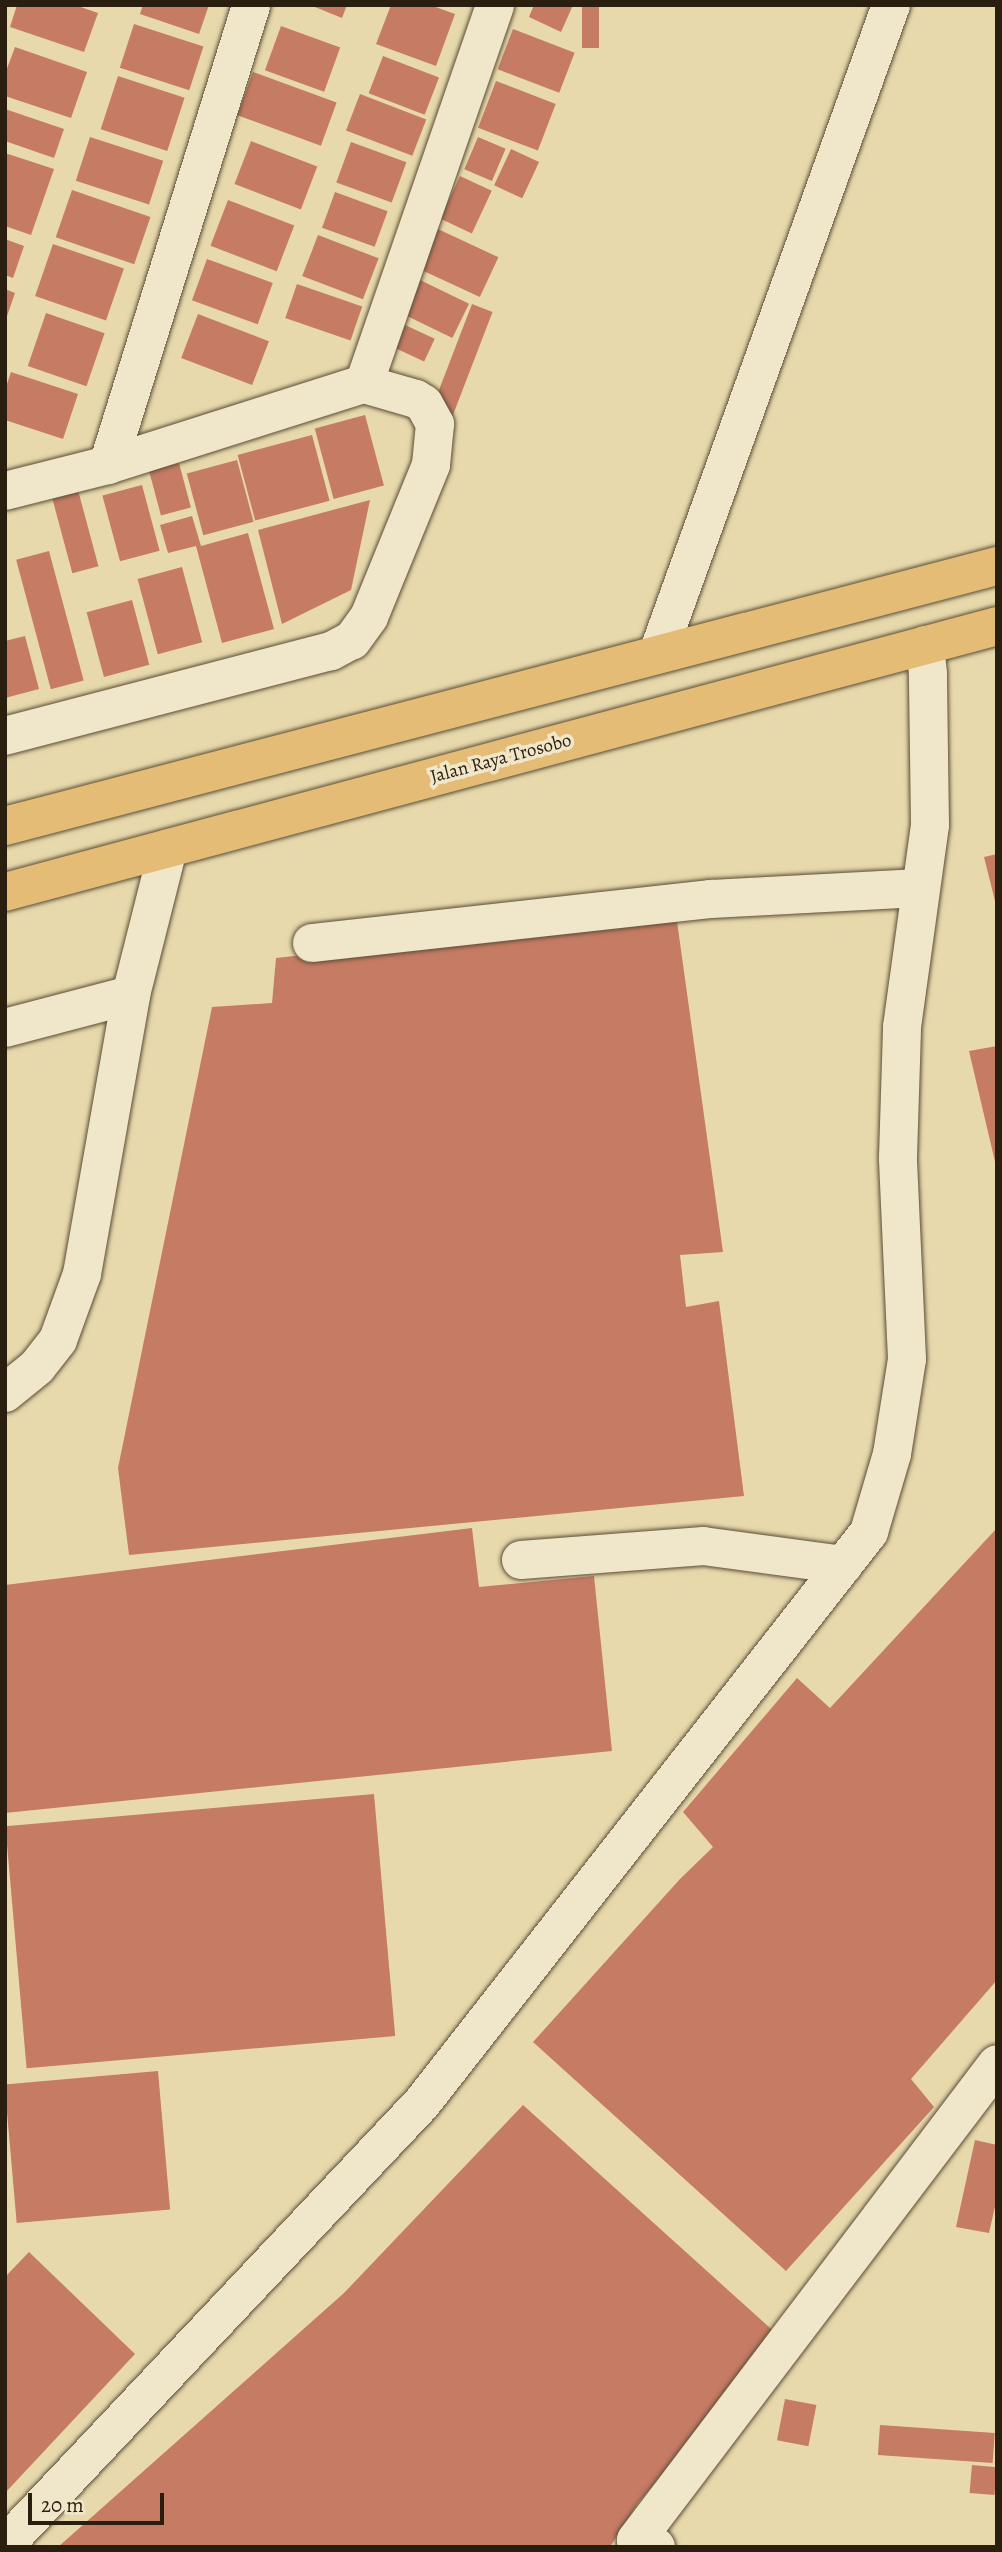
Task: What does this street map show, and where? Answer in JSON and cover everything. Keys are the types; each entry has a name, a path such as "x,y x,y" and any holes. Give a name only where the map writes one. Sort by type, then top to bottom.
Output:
{"highway":[{"path":"5,826 997,566"},
{"name":"Jalan Raya Trosobo","path":"5,892 997,626"}],"street":[{"path":"107,465 250,5"},
{"path":"364,384 495,5"},
{"path":"658,653 891,5"},
{"path":"5,491 107,465 364,384 416,398 431,415 436,433 431,465 369,617 352,640 331,651 5,736"},
{"path":"5,2545 422,2103 869,1532 892,1454 907,1359 898,1157 902,1027 930,825 929,674 925,645"},
{"path":"5,1393 37,1367 58,1340 82,1274 131,995 168,849"},
{"path":"312,943 711,899 920,888"},
{"path":"5,1028 131,995"},
{"path":"521,1560 703,1546 844,1565"},
{"path":"641,2545 997,2064"}],"building":[{"path":"17,5 75,5 98,13 84,52 10,27"},
{"path":"143,5 209,5 199,34 140,14"},
{"path":"310,5 347,5 342,18"},
{"path":"391,5 430,5 455,14 436,66 376,44"},
{"path":"534,5 573,5 561,32 529,17"},
{"path":"582,5 599,5 599,48 582,48"},
{"path":"134,24 203,47 189,90 120,68"},
{"path":"281,26 340,48 324,92 265,70"},
{"path":"513,29 575,53 559,93 498,69"},
{"path":"15,47 87,72 71,118 5,96 5,74"},
{"path":"383,56 439,78 425,115 369,93"},
{"path":"253,72 337,102 321,146 237,115"},
{"path":"118,76 185,98 167,151 101,129"},
{"path":"496,81 556,104 538,151 478,128"},
{"path":"360,94 426,119 412,156 346,130"},
{"path":"5,109 64,129 54,158 5,141"},
{"path":"90,137 163,161 149,205 76,181"},
{"path":"478,137 506,149 492,181 464,169"},
{"path":"251,141 317,166 301,209 235,184"},
{"path":"351,142 406,162 392,203 336,182"},
{"path":"511,149 539,162 522,198 494,185"},
{"path":"5,153 54,169 31,235 5,226"},
{"path":"460,176 492,191 472,233 440,219"},
{"path":"72,190 150,217 134,264 56,237"},
{"path":"335,192 388,211 375,247 322,228"},
{"path":"228,200 294,225 277,271 210,246"},
{"path":"425,223 498,257 480,297 406,263"},
{"path":"318,235 379,258 363,299 302,276"},
{"path":"5,239 24,246 13,278 5,275"},
{"path":"53,244 124,268 106,320 35,296"},
{"path":"207,259 273,283 258,324 192,300"},
{"path":"416,278 469,304 452,338 399,312"},
{"path":"297,284 362,306 351,341 285,318"},
{"path":"5,289 15,293 6,319 5,319"},
{"path":"472,304 493,312 452,416 432,409"},
{"path":"46,313 105,333 86,386 28,366"},
{"path":"198,314 269,341 252,385 181,358"},
{"path":"403,324 435,339 424,361 392,347"},
{"path":"11,372 78,394 63,439 5,420 5,390"},
{"path":"365,415 384,486 334,499 315,428"},
{"path":"312,435 330,501 255,521 238,455"},
{"path":"237,460 254,522 203,535 187,473"},
{"path":"179,463 191,507 161,515 149,471"},
{"path":"142,485 160,551 120,561 102,496"},
{"path":"78,490 98,566 72,573 52,497"},
{"path":"370,500 351,590 282,624 258,530"},
{"path":"192,516 201,546 248,533 274,629 222,643 196,546 168,553 160,525"},
{"path":"49,551 84,680 51,689 16,560"},
{"path":"182,567 202,642 158,654 138,579"},
{"path":"132,600 149,665 104,677 87,612"},
{"path":"25,636 39,689 5,698 5,641"},
{"path":"997,854 997,905 996,905 984,857"},
{"path":"676,914 723,1252 680,1255 686,1307 719,1301 744,1496 129,1555 118,1468 212,1007 272,1003 276,958"},
{"path":"997,1046 997,1166 996,1166 969,1051"},
{"path":"472,1528 479,1587 594,1576 612,1751 5,1813 5,1585"},
{"path":"997,1528 997,1980 911,2079 934,2107 786,2271 533,2042 680,1879 713,1847 683,1812 797,1678 830,1708"},
{"path":"374,1794 395,2036 27,2068 5,1826"},
{"path":"158,2071 170,2209 17,2223 5,2084"},
{"path":"523,2105 780,2337 638,2503 610,2547 58,2547 344,2293"},
{"path":"975,2140 997,2145 997,2198 989,2233 956,2227"},
{"path":"29,2252 135,2354 5,2493 5,2277"},
{"path":"785,2399 816,2405 808,2446 777,2440"},
{"path":"880,2425 995,2433 993,2463 878,2455"},
{"path":"972,2465 997,2467 994,2495 970,2493"}]}
